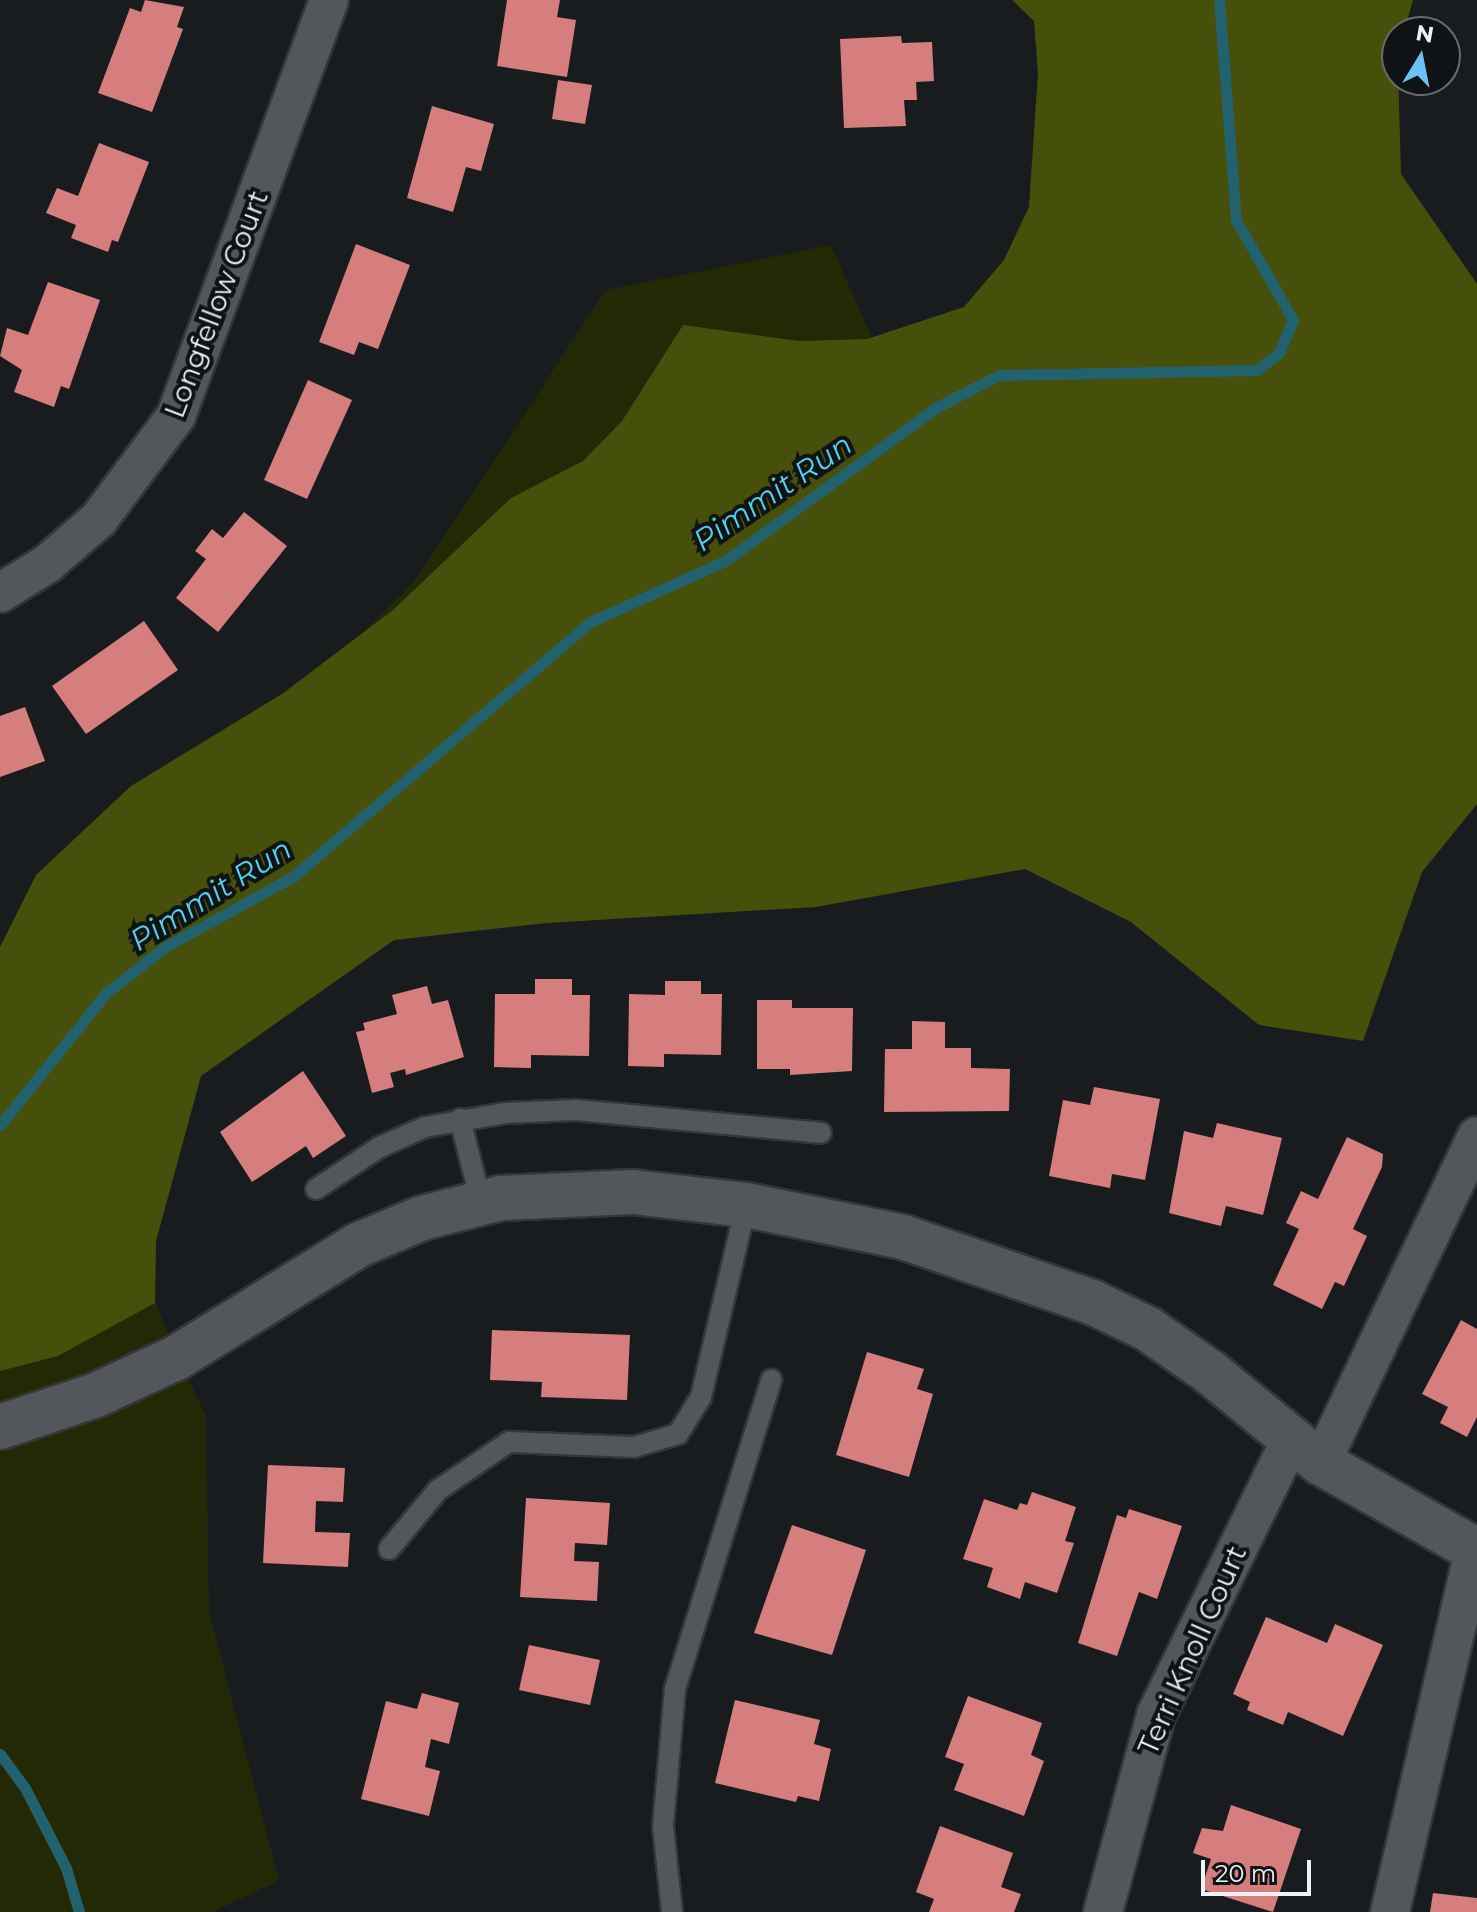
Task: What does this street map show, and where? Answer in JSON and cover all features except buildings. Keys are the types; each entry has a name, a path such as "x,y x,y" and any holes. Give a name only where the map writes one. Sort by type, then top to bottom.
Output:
{"street":[{"name":"Longfellow Court","path":"0,593 47,564 99,519 176,416 329,0"},
{"name":"Terri Knoll Court","path":"1103,1912 1156,1715 1305,1452 1477,1136"},
{"path":"0,1427 96,1395 176,1358 358,1245 481,1202 568,1191 746,1205 903,1237 1092,1302 1186,1356 1305,1452 1476,1550 1390,1912"}],"lane":[{"path":"316,1189 380,1147 460,1119 575,1110 821,1133"},
{"path":"460,1119 481,1202"},
{"path":"389,1549 438,1490 509,1442 634,1447 678,1434 701,1397 746,1205"},
{"path":"672,1912 663,1826 675,1689 771,1380"}],"green space":[{"path":"1012,0 1288,0 756,634 201,1076 156,1241 155,1303 206,1417 209,1611 279,1881 212,1912 0,1912 0,947 36,875 131,786 282,694 360,635 413,583 606,290 831,245 872,338 964,307 1004,260 1029,207 1038,73 1034,21"},
{"path":"1012,0 1413,0 1408,16 1381,16 1381,96 1399,96 1401,174 1477,284 1477,804 1422,872 1363,1041 1259,1025 1131,922 1025,869 816,907 547,923 394,940 201,1076 156,1241 155,1303 58,1356 0,1371 0,947 36,875 131,786 282,694 393,610 511,498 583,461 622,421 683,325 799,341 867,339 964,307 1004,260 1029,207 1038,73 1034,21"}],"waterway":[{"name":"Pimmit Run","path":"0,1125 106,993 165,947 294,876 590,622 725,561 937,407 999,375 1257,370 1279,353 1293,320 1236,220 1219,0"},
{"name":"Pimmit Run","path":"0,1754 25,1788 66,1868 79,1912"}]}
